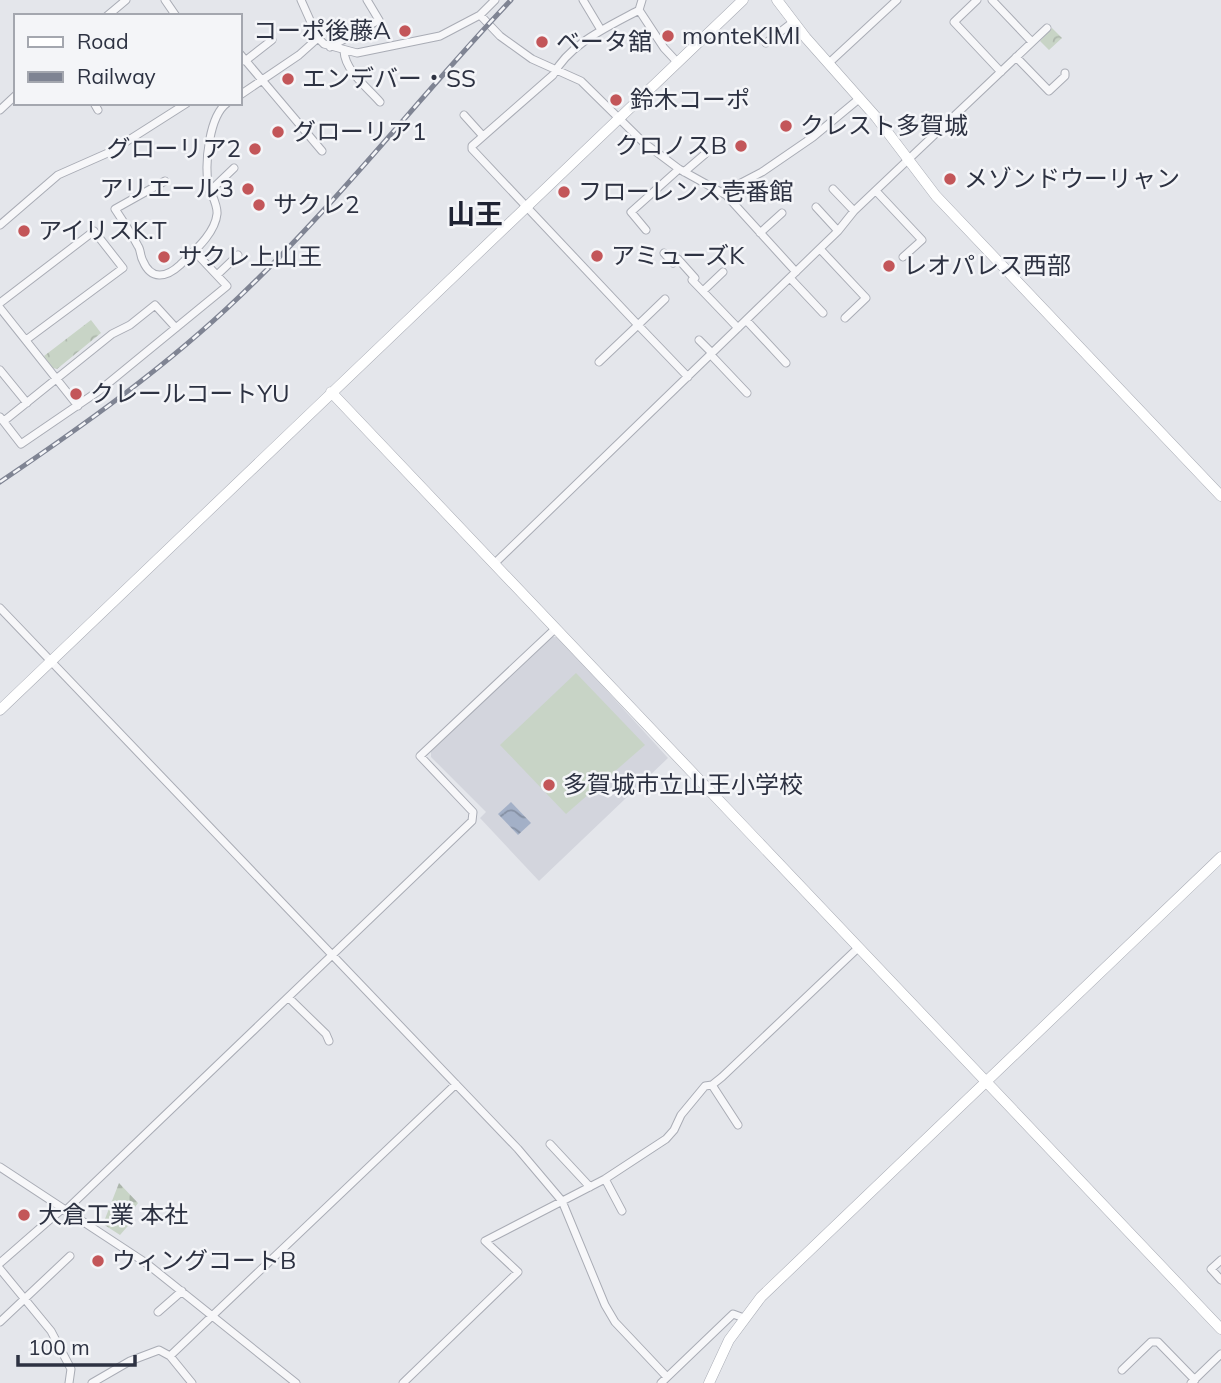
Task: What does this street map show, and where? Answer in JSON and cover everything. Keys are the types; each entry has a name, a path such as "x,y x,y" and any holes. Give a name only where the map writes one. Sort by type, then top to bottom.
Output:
{"street":[{"path":"115,3 126,0"},
{"path":"301,0 317,38 330,47 344,51 371,52 440,36 480,15 495,0"},
{"path":"330,47 379,20 367,0"},
{"path":"583,0 601,30"},
{"path":"642,0 639,10 588,38 553,75 473,143 472,149 688,377"},
{"path":"0,710 743,0"},
{"path":"777,0 860,98 936,196 1221,496"},
{"path":"830,62 897,0"},
{"path":"977,0 954,22 1001,72"},
{"path":"992,0 1032,42"},
{"path":"639,10 664,48 678,63"},
{"path":"480,15 500,36 532,60 581,81 643,142 681,171 726,195 760,233 823,313"},
{"path":"766,43 793,22"},
{"path":"495,563 820,249 854,211 1046,28"},
{"path":"242,94 299,55 317,38"},
{"path":"272,40 242,58 322,151"},
{"path":"344,51 344,60 380,102"},
{"path":"1016,57 1049,91 1065,73"},
{"path":"0,110 14,97"},
{"path":"726,195 813,137 860,98"},
{"path":"0,225 66,170 110,152 184,105"},
{"path":"165,181 115,209 140,248 142,260 152,274 160,277 172,272 194,251 209,232 217,211 207,181 213,124 224,106"},
{"path":"464,116 482,135"},
{"path":"646,230 631,212 705,155"},
{"path":"210,191 234,168"},
{"path":"833,189 854,211"},
{"path":"876,191 922,240 903,257"},
{"path":"816,207 838,231"},
{"path":"760,233 782,213"},
{"path":"26,340 122,268 94,232 0,305 26,340 78,406"},
{"path":"820,249 866,298 845,318"},
{"path":"176,328 155,305 130,325 112,334 2,419 21,444 78,406 176,328 227,286 194,251"},
{"path":"664,253 673,263 678,259 703,291 738,328"},
{"path":"217,275 238,256"},
{"path":"703,291 723,272"},
{"path":"599,362 665,299"},
{"path":"746,320 786,363"},
{"path":"699,340 747,393"},
{"path":"0,370 27,402"},
{"path":"331,392 1221,1329"},
{"path":"0,608 518,1149 562,1201 605,1305 615,1322 667,1377"},
{"path":"0,1263 64,1210 472,821 473,812 420,756 556,628"},
{"path":"709,1383 729,1340 761,1297 1221,858"},
{"path":"403,1383 518,1272 485,1241 605,1179 666,1139 681,1115 705,1086 712,1085 859,947"},
{"path":"289,998 329,1041"},
{"path":"170,1356 456,1084"},
{"path":"712,1085 738,1125"},
{"path":"550,1144 590,1187"},
{"path":"0,1167 146,1263 296,1383"},
{"path":"605,1179 622,1211"},
{"path":"0,1322 70,1256"},
{"path":"1221,1260 1211,1269 1221,1280"},
{"path":"0,1269 51,1331 71,1369 69,1383"},
{"path":"158,1312 182,1291"},
{"path":"661,1383 733,1314 744,1318"},
{"path":"1122,1370 1151,1342 1158,1342 1193,1382 1221,1354"},
{"path":"92,1383 130,1361 159,1350 170,1356 192,1383"}],"shaded area":[{"name":"多賀城市立山王小学校","path":"551,637 558,637 668,758 539,881 480,818 486,812 431,757 431,750"}],"green space":[{"path":"1052,28 1062,38 1049,50 1040,41"},
{"path":"91,320 101,333 57,369 53,368 44,356"},
{"path":"576,673 645,745 566,814 500,745"},
{"path":"119,1183 138,1203 130,1214 134,1219 120,1235 103,1224"}],"water":[{"path":"511,802 531,823 518,835 498,814"}],"railway":[{"path":"0,482 124,394 183,347 239,297 343,188 511,0"}],"place":[{"name":"コーポ後藤A","path":"405,31"},
{"name":"monteKIMI","path":"668,36"},
{"name":"ベータ舘","path":"542,42"},
{"name":"エンデバー・SS","path":"288,79"},
{"name":"鈴木コーポ","path":"616,100"},
{"name":"クレスト多賀城","path":"786,126"},
{"name":"グローリア1","path":"278,132"},
{"name":"クロノスB","path":"741,146"},
{"name":"グローリア2","path":"255,149"},
{"name":"メゾンドウーリャン","path":"950,179"},
{"name":"アリエール3","path":"248,189"},
{"name":"フローレンス壱番館","path":"564,192"},
{"name":"サクレ2","path":"259,205"},
{"name":"アイリスK.T","path":"24,231"},
{"name":"アミューズK","path":"597,256"},
{"name":"サクレ上山王","path":"164,257"},
{"name":"レオパレス西部","path":"889,266"},
{"name":"クレールコートYU","path":"76,394"},
{"name":"多賀城市立山王小学校","path":"549,785"},
{"name":"大倉工業 本社","path":"24,1215"},
{"name":"ウィングコートB","path":"98,1261"}],"district":[{"name":"山王","path":"475,214"}]}
